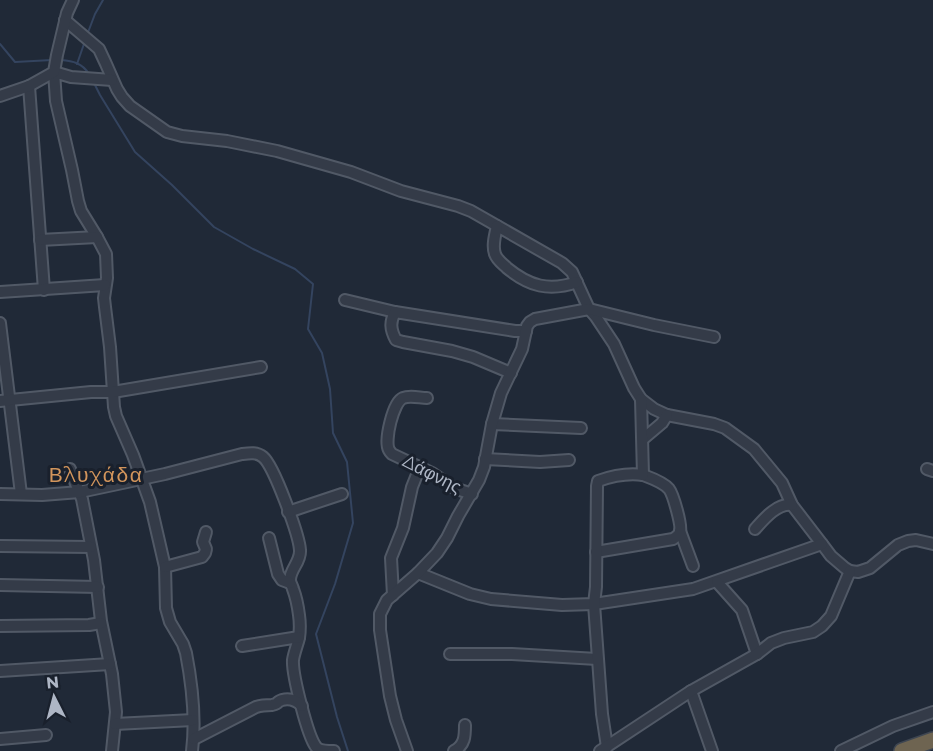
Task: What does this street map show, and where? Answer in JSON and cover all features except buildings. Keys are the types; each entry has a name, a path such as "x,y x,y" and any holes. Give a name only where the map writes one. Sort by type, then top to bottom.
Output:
{"highway":[{"path":"902,751 933,740"}],"street":[{"path":"73,0 65,20 54,72 56,101 81,211 106,254 105,307 116,416 154,514 165,567 166,608 170,622 181,639 186,653 193,720 192,751"},
{"path":"65,20 99,49 119,93 130,106 174,135 259,146 367,177 401,191 458,206 471,211 562,263 572,272 589,309 615,344 641,399 667,415 725,428 754,449 782,483 792,505 822,544 850,571 858,572 870,568 898,545 908,541 916,540 933,544"},
{"path":"0,96 29,86 54,72 71,77 112,80"},
{"path":"29,86 44,290"},
{"path":"497,226 494,253 497,259 519,278 541,286 566,286 577,282"},
{"path":"40,240 97,237"},
{"path":"0,292 105,285"},
{"path":"345,300 395,312 526,332"},
{"path":"407,751 390,696 380,630 381,609 387,600 418,573 442,546 472,494 484,467 492,424 501,393 522,349 530,322 535,319 589,309 714,337"},
{"path":"395,312 390,325 396,339 473,357 511,373"},
{"path":"0,323 5,400 21,494"},
{"path":"5,400 113,392 261,367"},
{"name":"Δάφνης","path":"427,398 410,396 398,401 391,419 389,450 392,454 432,473 454,488 472,494"},
{"path":"641,399 643,475"},
{"path":"643,439 662,423 667,415"},
{"path":"492,424 581,428"},
{"path":"0,494 42,495 80,492 242,454 255,453 262,456 268,463 300,549 299,560 290,577 290,583 299,615 299,637 293,669 302,706 315,747 320,750 334,751"},
{"path":"485,459 540,462 569,460"},
{"path":"393,595 391,558 404,528 412,487 420,467"},
{"path":"70,469 80,492 98,587 101,623 110,664 115,701 112,751"},
{"path":"604,749 594,604 598,481 636,474 666,486 671,491 680,531 693,566"},
{"path":"288,512 342,494"},
{"path":"755,529 774,511 787,504 792,505"},
{"path":"596,552 673,538 680,531"},
{"path":"165,567 202,557 206,549 203,542 206,532"},
{"path":"269,538 278,574 282,580 290,583"},
{"path":"418,573 470,594 491,598 562,605 594,604 693,589 822,544"},
{"path":"0,546 91,547"},
{"path":"604,749 691,691 757,654 775,641 813,632 822,626 831,616 850,571"},
{"path":"717,582 742,610 757,654"},
{"path":"0,585 98,587"},
{"path":"0,626 101,623"},
{"path":"242,646 299,637"},
{"path":"450,654 597,658"},
{"path":"0,671 110,664"},
{"path":"691,691 712,751"},
{"path":"194,738 246,711 266,704 273,705 288,699 302,706"},
{"path":"841,751 893,726 933,711"},
{"path":"115,724 193,720"},
{"path":"454,751 463,744 465,725"},
{"path":"0,739 46,735"}],"waterway":[{"path":"87,35 103,0"},
{"path":"77,64 85,41"},
{"path":"0,44 15,62 52,60"},
{"path":"61,60 77,63 89,74"},
{"path":"93,81 135,152 214,227 295,269 313,284 308,329 322,353 330,389 333,433 347,462 353,523 335,584 316,634 348,751"}],"district":[{"name":"Βλυχάδα","path":"96,475"}]}
